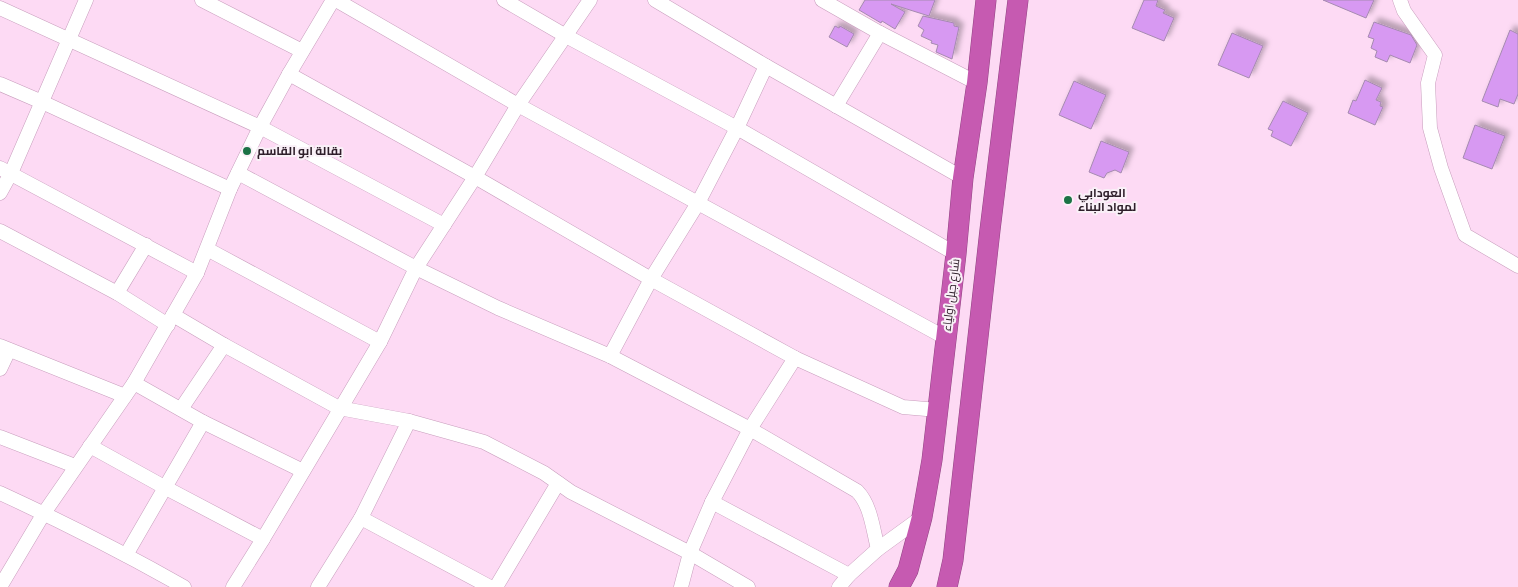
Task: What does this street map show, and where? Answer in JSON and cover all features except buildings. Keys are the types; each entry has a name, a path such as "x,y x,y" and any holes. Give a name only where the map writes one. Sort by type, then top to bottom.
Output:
{"highway":[{"path":"947,587 953,560 1018,0"},
{"name":"شارع جبل اولياء","path":"899,587 908,570 922,516 932,460 964,178 977,83 983,1"}],"street":[{"path":"0,193 6,171 42,102 86,0"},
{"path":"202,0 302,51"},
{"path":"0,587 44,513 125,396 171,320 197,273 230,189 260,127 302,51 335,0 518,105 946,338"},
{"path":"504,0 566,36 737,128 956,254"},
{"path":"233,587 380,342 416,268 475,177 518,105 590,0"},
{"path":"654,0 964,178"},
{"path":"822,0 880,34 977,83"},
{"path":"1400,0 1404,11 1435,55 1428,83 1430,128 1441,168 1465,234 1518,266"},
{"path":"0,8 260,127 444,225"},
{"path":"836,106 880,34"},
{"path":"610,356 651,279 698,203 737,128 766,66"},
{"path":"289,74 475,177 651,279 796,358 902,407 938,410"},
{"path":"0,84 230,189"},
{"path":"6,171 197,273"},
{"path":"238,173 416,268 498,308 610,356 750,429 857,491 863,497 867,507 878,549"},
{"path":"0,231 117,293 224,345 339,408 409,421 484,442 544,473 571,492 690,553 748,587"},
{"path":"117,293 146,245"},
{"path":"207,249 380,342"},
{"path":"181,409 224,345"},
{"path":"0,369 4,348 125,396"},
{"path":"681,587 690,553 712,502 750,429 796,358"},
{"path":"134,382 204,422 303,470"},
{"path":"318,587 360,518 409,421"},
{"path":"126,555 204,422"},
{"path":"0,437 75,466"},
{"path":"90,446 263,539"},
{"path":"496,587 558,483"},
{"path":"0,493 44,513 184,587"},
{"path":"712,502 849,575"},
{"path":"839,587 849,575 878,549 922,516"},
{"path":"360,518 467,580 490,587"}],"place":[{"name":"بقالة ابو القاسم","path":"247,151"},
{"name":"العودابي لمواد البناء","path":"1068,200"}]}
